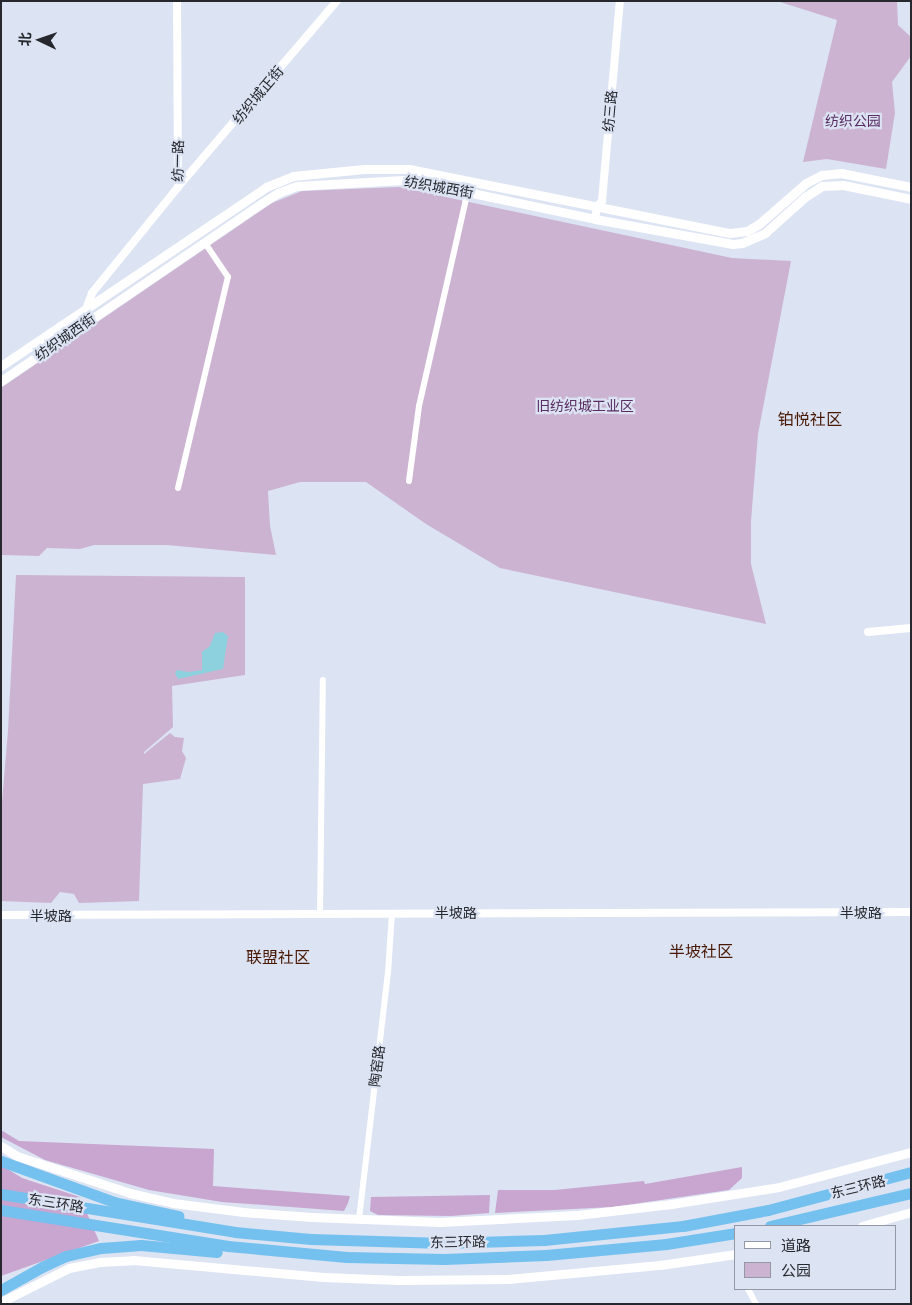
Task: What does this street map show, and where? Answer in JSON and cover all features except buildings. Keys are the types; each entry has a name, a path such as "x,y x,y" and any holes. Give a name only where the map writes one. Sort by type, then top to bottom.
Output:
{"highway":[{"path":"1,1155 23,1168"},
{"path":"1,1161 65,1186 114,1202 204,1222 235,1232"},
{"name":"东三环路","path":"1,1194 235,1232 311,1239 398,1243 578,1237 724,1220 911,1172"},
{"name":"东三环路","path":"774,1225 911,1193"},
{"name":"东三环路","path":"1,1210 228,1246 346,1257 444,1259 565,1254 666,1244 734,1233"},
{"path":"1,1217 86,1229 108,1228"},
{"path":"1,1290 66,1256 100,1248 142,1245 315,1261 346,1257"}],"main road":[{"name":"纺织城西街","path":"1,366 266,187 287,177 409,168 717,231 737,232 747,231 760,224 806,183 822,175 841,173 911,188"},
{"name":"纺织城西街","path":"1,381 271,197 296,186 403,180 468,191 732,244 742,243 765,233 805,197 822,186 843,185 911,199"},
{"path":"1,1146 17,1156 130,1193 173,1203 243,1212 359,1219 476,1221 637,1209 778,1187 911,1152"},
{"path":"866,1225 911,1212"},
{"path":"1,1302 69,1268 99,1262 134,1260 323,1277 399,1280 508,1279 660,1265 734,1254"}],"street":[{"name":"纺一路","path":"86,309 92,293 178,188 177,1"},
{"name":"纺织城正街","path":"178,188 337,1"},
{"name":"纺三路","path":"595,218 597,207 602,202 620,1"},
{"path":"409,481 418,406 468,191"},
{"path":"178,488 228,277 205,243"},
{"path":"86,309 91,318"},
{"path":"868,632 911,628"},
{"path":"320,914 323,680"},
{"name":"半坡路","path":"1,915 104,917 392,913 911,912"},
{"name":"陶窑路","path":"359,1219 388,972 392,913"},
{"path":"749,1290 756,1304"}],"green space":[{"name":"纺织公园","path":"777,1 897,1 898,25 911,37 911,56 892,82 895,113 886,169 827,159 803,162 837,20"},
{"name":"旧纺织城工业区","path":"399,187 732,258 791,261 758,434 751,521 751,564 766,624 500,568 426,524 366,482 300,482 268,491 270,526 276,555 167,545 94,545 80,549 47,548 39,556 1,555 1,388 272,203 302,191"},
{"path":"16,575 245,577 245,675 172,686 173,727 144,752 144,754 170,733 175,737 184,738 182,751 186,758 180,779 143,784 139,901 79,903 74,894 60,892 51,903 1,901 1,814 8,731"}],"shaded area":[{"path":"1,1130 19,1141 214,1149 213,1186 350,1196 344,1211 222,1202 149,1190 45,1160 1,1137"},
{"path":"1,1165 22,1178 80,1197 99,1241 1,1276"},
{"path":"742,1167 742,1178 729,1190 613,1207 495,1213 498,1190 555,1190 644,1181 645,1184"},
{"path":"490,1195 489,1213 451,1216 378,1215 370,1211 371,1197"}],"water":[{"path":"223,632 228,636 223,669 178,679 175,673 177,670 189,672 202,670 202,652 210,646 215,633"}],"district":[{"name":"铂悦社区","path":"810,419"},
{"name":"半坡社区","path":"701,951"},
{"name":"联盟社区","path":"278,957"}]}
